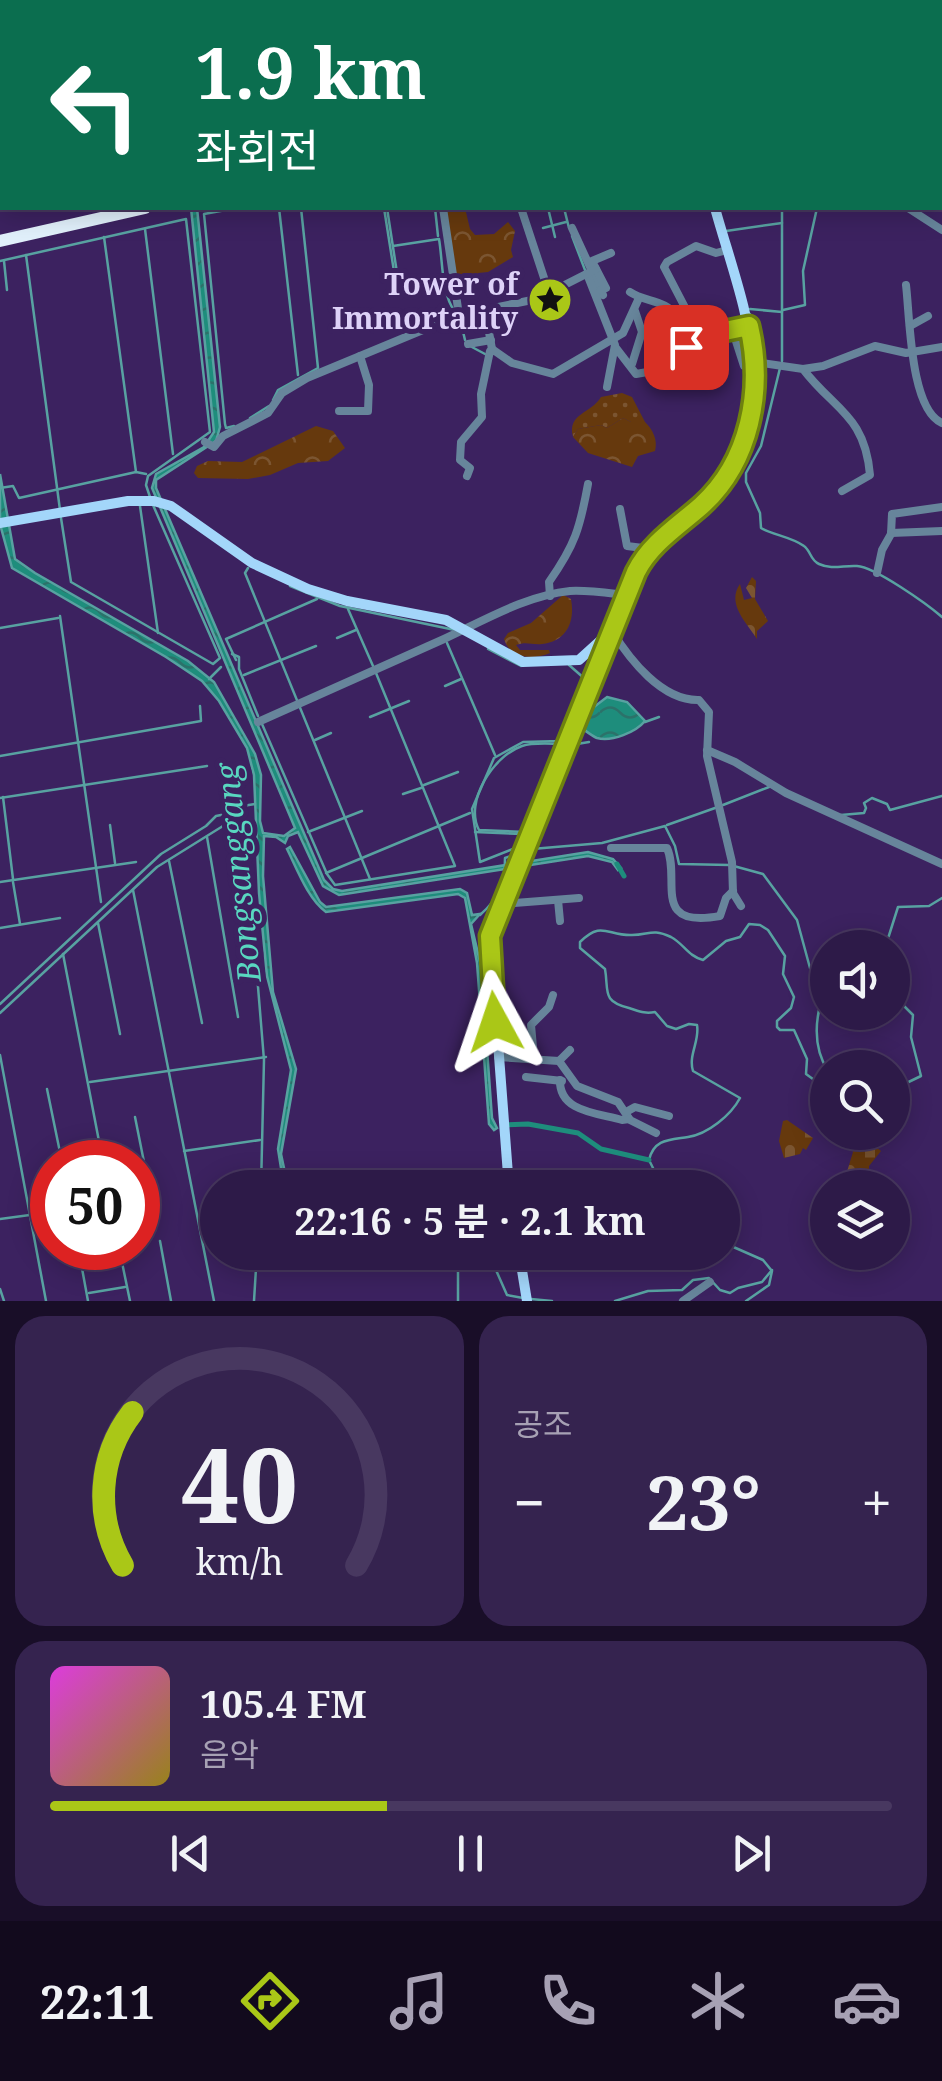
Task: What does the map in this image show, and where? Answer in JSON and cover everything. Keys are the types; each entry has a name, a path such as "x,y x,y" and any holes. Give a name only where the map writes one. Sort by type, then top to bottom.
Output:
{"highway":[{"path":"0,232 99,210"},
{"path":"0,241 137,210"}],"main road":[{"path":"508,1170 490,936 638,567 651,549 706,501 730,472 749,430 749,326 716,210"},
{"path":"0,523 128,501 160,503 252,564 308,589 446,620 508,656 533,662 579,660 612,630"},
{"path":"522,1270 527,1301"}],"street":[{"path":"443,210 458,315"},
{"path":"523,210 549,293"},
{"path":"911,210 942,230"},
{"path":"572,228 592,272 615,344 636,374 646,373 720,332 733,332"},
{"path":"704,317 691,319 664,267 696,246 716,253 727,250"},
{"path":"602,292 606,288 592,272 592,262 611,252"},
{"path":"208,443 214,448 223,436 268,413 287,389 360,356 458,315 529,302 592,272"},
{"path":"906,285 913,353 925,406 942,424"},
{"path":"630,292 673,312 688,348"},
{"path":"606,388 615,344 639,298"},
{"path":"468,476 470,468 460,460 460,446 482,418 482,385 491,344 486,310"},
{"path":"632,368 632,355 642,332 634,310"},
{"path":"910,326 928,316"},
{"path":"664,364 679,376 687,365 733,332 749,326"},
{"path":"733,332 749,364 803,369 823,366 876,346 913,353 942,347"},
{"path":"468,344 491,344 508,361 550,375 615,344"},
{"path":"339,411 368,412 369,385 360,356"},
{"path":"803,369 815,386 842,407 866,448 870,475 842,491"},
{"path":"550,596 549,582 579,532 588,484"},
{"path":"877,573 891,533 892,514 942,507"},
{"path":"620,508 627,546 651,549"},
{"path":"891,533 942,531"},
{"path":"258,722 461,630 550,596 575,591 626,594"},
{"path":"612,630 650,678 684,700 699,700 708,709 707,750 732,862 734,891 741,906"},
{"path":"707,750 732,760 786,793 942,864"},
{"path":"611,848 667,848 670,896 687,915 720,916 726,898 734,891"},
{"path":"501,904 579,898"},
{"path":"558,900 560,922"},
{"path":"534,1058 531,1025 549,1007 553,995"},
{"path":"498,1056 559,1061 570,1050"},
{"path":"544,1082 547,1060"},
{"path":"559,1061 582,1089 618,1102 631,1118 656,1133"},
{"path":"526,1076 544,1082 572,1080"},
{"path":"560,1080 560,1090 568,1104 622,1120 631,1118"},
{"path":"634,1135 634,1108 669,1116"},
{"path":"683,1301 710,1282"}],"green space":[{"path":"446,210 465,210 475,235 494,234 508,222 515,231 513,257 488,272 478,273 479,282 455,280"},
{"path":"622,393 632,397 645,422 623,418 607,428 601,425 578,429 573,437 577,418 601,397"},
{"path":"623,418 645,422 655,439 655,451 638,456 632,467 588,453 573,437 578,429 601,425 607,428"},
{"path":"316,426 333,431 345,448 328,461 298,463 248,479 198,478 194,473 197,466 208,461 242,462"},
{"path":"752,577 756,581 755,599 768,621 757,631 757,639 735,599 740,584 744,600 752,598 746,588"},
{"path":"563,595 571,599 572,607 564,634 551,642 516,645 520,650 550,653 530,657 511,651 504,639 508,633 531,623"},
{"path":"783,1121 810,1136 810,1143 800,1154 784,1158 779,1141"},
{"path":"881,1151 869,1170 848,1170 853,1152"}],"water":[{"path":"191,210 197,210 220,427 216,441 156,480 156,488 324,880 342,891 588,852 613,859 621,868 588,856 339,895 323,886 298,832 288,836 285,843 264,836 263,876 273,992 296,1069 281,1154 284,1170 278,1149 291,1070 267,976 254,775 247,748 202,681 12,568 0,524 0,474 15,559 188,661 214,682 255,754 261,775 263,833 284,836 295,828 152,488 156,474 204,447 214,432"},
{"path":"607,697 627,702 645,721 616,737 603,739 591,735 582,728 586,713"},
{"path":"290,847 326,907 460,889 467,893 472,915 480,914 471,924 481,966 492,1118 497,1128 494,1130 489,1124 477,963 465,898 458,894 326,912 304,883 287,849"}],"waterway":[{"path":"226,210 204,214 225,424 226,428 234,426"},
{"path":"279,210 298,375"},
{"path":"273,400 278,390 318,368 301,210"},
{"path":"384,210 396,284"},
{"path":"387,210 399,286"},
{"path":"435,210 438,236"},
{"path":"548,210 555,237"},
{"path":"564,210 569,228"},
{"path":"782,210 782,361"},
{"path":"783,310 805,305 803,271 817,210"},
{"path":"0,261 186,219 210,432 148,476 150,497"},
{"path":"543,228 566,222"},
{"path":"726,231 782,223"},
{"path":"145,229 173,454"},
{"path":"572,236 585,270"},
{"path":"104,237 136,472"},
{"path":"393,246 439,239 445,287 455,312"},
{"path":"26,255 60,510"},
{"path":"4,261 7,290"},
{"path":"750,309 782,312"},
{"path":"750,314 757,337"},
{"path":"460,319 465,340"},
{"path":"470,346 485,354"},
{"path":"780,368 761,446 746,473 761,528 799,543 819,564 857,566 876,573 942,617"},
{"path":"250,418 269,406"},
{"path":"0,488 13,486 19,498 136,472 146,474"},
{"path":"61,518 71,582 213,664 220,658 153,505"},
{"path":"140,506 158,633"},
{"path":"248,568 245,573 370,879"},
{"path":"290,586 340,606 455,630"},
{"path":"236,660 226,639 317,599"},
{"path":"348,609 373,666"},
{"path":"60,616 101,902"},
{"path":"0,628 58,618"},
{"path":"337,638 356,630"},
{"path":"447,643 495,755"},
{"path":"244,675 316,646"},
{"path":"488,649 521,666"},
{"path":"232,654 239,657 239,669 258,716"},
{"path":"518,847 480,862 472,809 494,758 523,742 560,741 585,679 569,665"},
{"path":"209,679 221,667"},
{"path":"262,724 335,885 455,866 376,673"},
{"path":"445,686 461,679"},
{"path":"370,717 409,701"},
{"path":"0,756 201,721 200,706"},
{"path":"645,722 659,717"},
{"path":"315,740 331,733"},
{"path":"571,745 589,742"},
{"path":"525,832 479,830 475,819 478,794 492,770 511,751 532,744 563,744"},
{"name":"Bongsanggang","path":"0,798 207,766"},
{"path":"424,785 458,772"},
{"path":"723,805 769,787"},
{"path":"403,794 421,788"},
{"path":"841,815 864,813 864,803 872,798 887,804 890,810 942,796"},
{"path":"3,797 13,879"},
{"name":"Bongsanggang","path":"0,1004 161,854 230,808 255,804"},
{"path":"667,825 715,808"},
{"path":"308,832 362,811"},
{"path":"326,873 470,813"},
{"name":"Bongsanggang","path":"0,1013 157,867 231,821 245,828 264,1060 261,1170"},
{"path":"110,825 115,863"},
{"path":"532,849 602,843 665,826 679,864 730,865 763,874 797,920 810,968 824,992 817,1032 819,1050"},
{"path":"475,832 523,834"},
{"name":"Bongsanggang","path":"207,837 238,1017"},
{"path":"480,915 500,890 505,858 519,853"},
{"path":"169,861 202,1023"},
{"path":"0,882 136,862"},
{"path":"617,864 624,876"},
{"path":"13,882 20,924"},
{"path":"133,890 214,1301"},
{"path":"891,930 898,907 929,906 942,898"},
{"path":"0,928 60,918"},
{"path":"98,923 120,1034"},
{"path":"654,1170 649,1160 655,1148 711,1128 740,1098 693,1071 697,1025 676,1029 667,1026 655,1012 639,1011 610,998 605,969 580,948 580,942 588,935 600,930 623,935 659,933 703,960 726,941 740,937 749,924 768,930 785,956 783,974 794,997 777,1027 794,1030 810,1077"},
{"path":"63,954 99,1140"},
{"path":"910,1012 911,1037 921,1076 910,1081"},
{"path":"0,1055 46,1301"},
{"path":"90,1082 266,1057"},
{"path":"47,1089 57,1140"},
{"path":"135,1117 140,1140"},
{"path":"505,1125 528,1124 578,1133 601,1149 649,1160"},
{"path":"184,1151 260,1140"},
{"path":"0,1219 30,1215"},
{"path":"160,1241 171,1301"},
{"path":"740,1250 763,1260 772,1271 769,1285 746,1301"},
{"path":"82,1270 88,1301"},
{"path":"124,1270 130,1301"},
{"path":"254,1301 256,1270"},
{"path":"458,1270 458,1301"},
{"path":"496,1270 507,1295 523,1298"},
{"path":"615,1301 648,1291 682,1290 693,1280 709,1278 720,1290 730,1293 762,1282 772,1270"},
{"path":"89,1293 125,1287"},
{"path":"0,1289 4,1301"},
{"path":"531,1299 552,1301"}],"place":[{"name":"Tower of Immortality","path":"550,300"}],"route":[{"path":"495,1022 490,936 638,567 651,549 725,480 748,435 755,362 749,326 720,332 695,347 686,347"}]}
